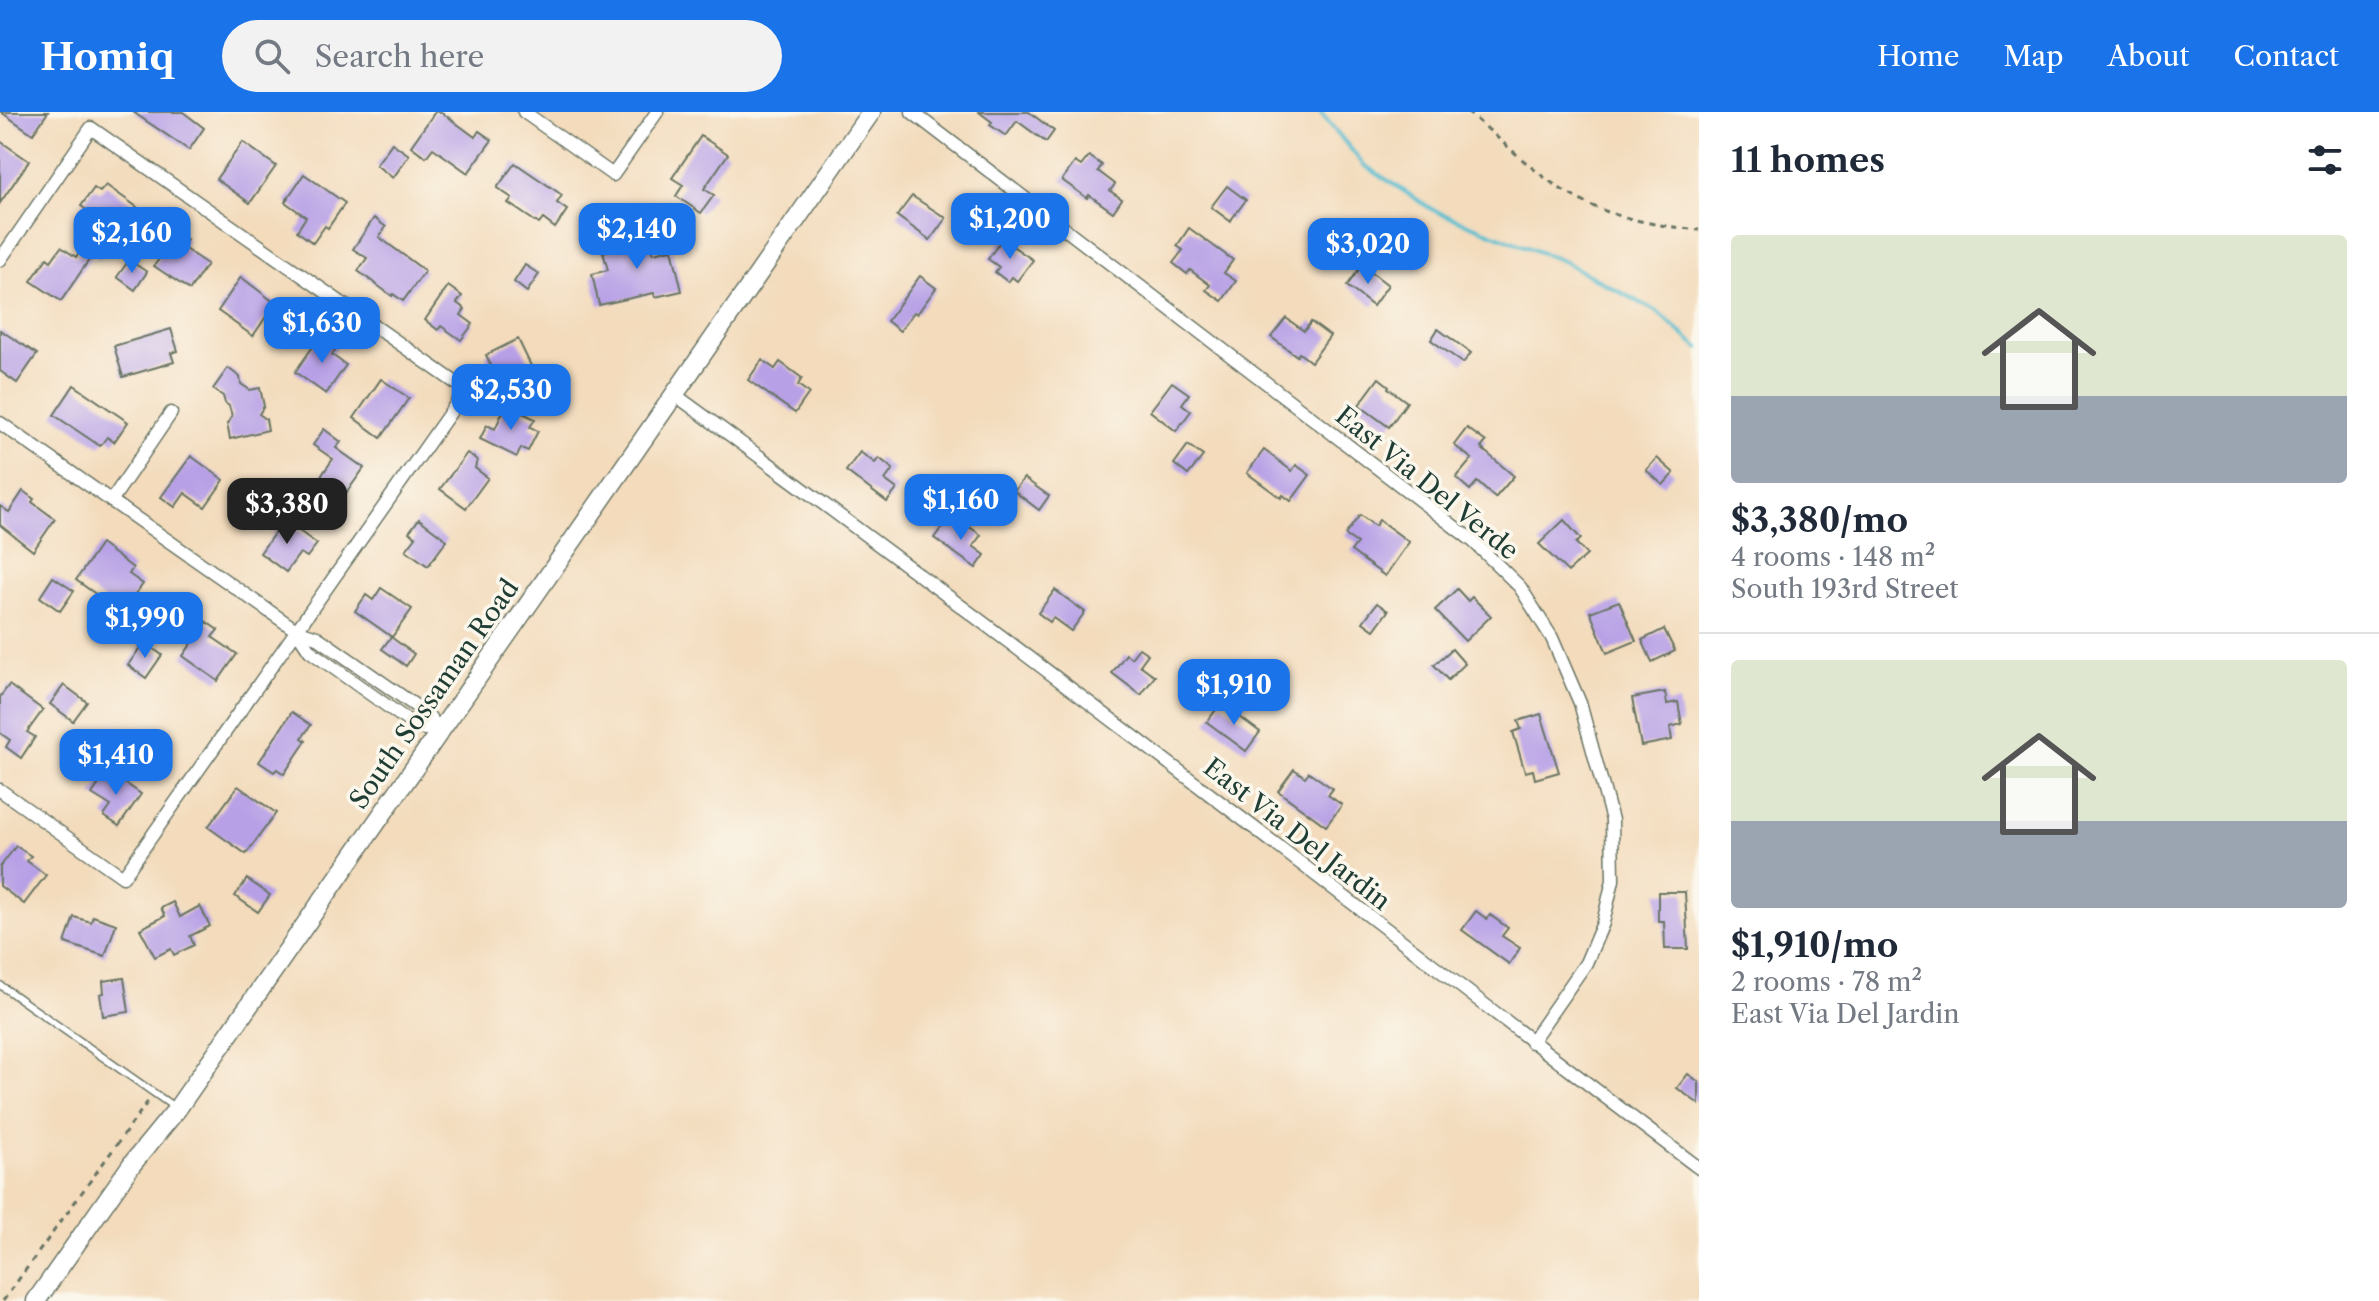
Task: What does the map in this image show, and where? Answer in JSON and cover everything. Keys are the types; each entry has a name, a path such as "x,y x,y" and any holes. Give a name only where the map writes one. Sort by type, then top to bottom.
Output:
{"main road":[{"name":"South Sossaman Road","path":"36,1301 132,1164 177,1109 871,112"}],"street":[{"path":"524,112 613,175 657,112"},
{"name":"East Via Del Verde","path":"912,112 1473,541 1520,587 1552,638 1580,703 1612,820 1613,880 1603,923 1586,963 1531,1042"},
{"path":"0,260 91,128 466,390 123,877 0,790"},
{"name":"East Via Del Jardin","path":"674,394 847,520 1699,1168"},
{"path":"111,501 171,413"},
{"path":"0,423 296,630 310,651 418,728 440,731"}],"lane":[{"path":"0,985 177,1109"}],"path":[{"path":"1467,112 1560,189 1603,210 1643,223 1699,230"},
{"path":"3,1301 154,1093"}],"building":[{"path":"1,112 48,112 33,134"},
{"path":"133,112 183,112 204,128 189,150"},
{"path":"435,112 441,112 475,137 479,131 492,140 468,173 433,148 426,157 411,146"},
{"path":"979,112 1029,112 1054,131 1046,142 1017,121 1006,136 990,125 992,122"},
{"path":"701,136 728,154 704,189 714,195 701,213 676,196 683,185 672,178"},
{"path":"0,141 29,161 0,203"},
{"path":"243,142 276,166 250,203 216,179"},
{"path":"392,143 409,155 393,178 376,165"},
{"path":"1089,156 1102,165 1098,171 1115,184 1110,191 1122,199 1113,212 1062,180 1075,162 1081,166"},
{"path":"515,163 562,195 557,203 567,210 555,228 543,219 539,224 508,203 512,198 497,188"},
{"path":"304,174 345,203 313,243 297,231 306,217 285,202"},
{"path":"106,185 137,207 100,259 93,254 61,301 31,281 47,258 51,261 61,247 76,257 101,220 81,206 94,188 100,192"},
{"path":"1227,186 1246,200 1230,221 1211,207"},
{"path":"912,196 946,218 930,240 897,216"},
{"path":"374,218 386,227 379,237 425,271 403,301 358,271 367,258 353,249"},
{"path":"648,227 653,253 672,249 682,291 655,297 654,293 599,305 592,274 608,270 603,252 629,246 626,232"},
{"path":"1189,228 1233,260 1224,273 1236,281 1222,301 1206,290 1210,285 1190,270 1187,274 1173,263 1183,250 1177,246"},
{"path":"174,231 187,240 182,247 207,264 190,290 154,266"},
{"path":"1002,239 1033,260 1017,281 1012,277 1008,282 995,272 999,267 988,259"},
{"path":"129,260 147,272 135,290 117,277"},
{"path":"525,265 539,274 527,292 514,282"},
{"path":"1362,265 1388,285 1373,306 1347,286"},
{"path":"920,276 936,288 900,331 887,321"},
{"path":"241,277 275,303 253,336 218,311"},
{"path":"448,286 462,296 457,303 465,309 461,315 473,324 461,340 441,326 438,330 425,320"},
{"path":"1286,318 1304,331 1311,322 1330,336 1311,362 1271,337"},
{"path":"171,329 178,351 171,353 174,362 123,377 114,346"},
{"path":"1438,329 1471,353 1463,363 1431,340"},
{"path":"0,330 37,354 17,383 0,371"},
{"path":"322,334 338,345 332,355 346,365 326,394 295,372"},
{"path":"518,339 533,370 500,386 486,355"},
{"path":"762,360 775,369 780,362 802,378 798,385 809,393 795,413 748,380"},
{"path":"228,368 250,390 260,388 264,406 259,414 266,419 268,430 230,439 227,424 232,416 229,406 223,396 213,389"},
{"path":"1379,378 1407,402 1389,427 1359,405"},
{"path":"381,379 409,398 381,438 354,418"},
{"path":"1172,382 1189,394 1182,404 1191,411 1176,431 1150,411"},
{"path":"74,385 128,422 114,442 107,437 100,446 54,415"},
{"path":"506,405 535,419 530,427 538,431 528,451 521,448 517,457 480,439 487,425 495,429"},
{"path":"1467,428 1486,442 1481,448 1514,476 1495,498 1477,482 1470,490 1456,478 1472,459 1454,445"},
{"path":"324,429 341,442 336,448 364,468 334,510 316,497 326,483 319,479 333,459 313,445"},
{"path":"1188,445 1203,456 1188,475 1174,464"},
{"path":"1264,450 1292,471 1296,465 1310,475 1291,501 1283,495 1281,498 1247,473"},
{"path":"860,452 875,463 879,458 893,469 885,480 897,489 887,502 846,471"},
{"path":"467,453 477,460 475,468 488,478 466,508 440,489"},
{"path":"191,456 224,480 205,507 185,493 175,507 161,497"},
{"path":"1657,458 1674,473 1663,485 1646,470"},
{"path":"1024,478 1049,496 1039,510 1014,491"},
{"path":"23,491 55,519 33,551 0,525 0,506 9,512"},
{"path":"1360,515 1375,526 1379,520 1409,542 1385,576 1351,551 1357,543 1345,535"},
{"path":"419,519 447,540 428,566 406,550 416,537 409,532"},
{"path":"948,519 962,529 965,524 981,535 973,546 985,555 976,568 934,538"},
{"path":"284,520 317,544 307,557 300,553 286,572 260,553"},
{"path":"1564,520 1581,539 1576,543 1587,555 1568,572 1539,544"},
{"path":"101,544 133,568 129,574 143,584 126,607 118,601 114,607 76,580"},
{"path":"53,577 74,591 60,611 40,597"},
{"path":"381,588 412,609 392,637 355,611 366,595 373,600"},
{"path":"1457,589 1468,601 1472,597 1491,616 1465,641 1435,610"},
{"path":"1055,590 1085,612 1071,631 1053,618 1050,622 1038,613"},
{"path":"1619,601 1636,641 1607,653 1590,612"},
{"path":"1377,603 1388,611 1374,630 1363,622"},
{"path":"202,619 218,630 212,637 237,654 218,681 183,656 194,640 190,637"},
{"path":"1664,629 1675,651 1652,662 1642,640"},
{"path":"391,637 414,654 406,666 382,649"},
{"path":"144,642 162,655 146,678 128,665"},
{"path":"1139,648 1148,654 1140,665 1155,676 1141,695 1112,673 1126,654 1131,658"},
{"path":"1452,649 1465,664 1448,680 1434,665"},
{"path":"9,685 43,710 27,732 35,737 21,758 6,747 10,740 0,733 0,697"},
{"path":"64,685 87,702 73,721 50,704"},
{"path":"1665,692 1667,704 1678,702 1682,724 1670,727 1672,740 1641,746 1632,698"},
{"path":"1221,703 1260,732 1246,751 1207,722"},
{"path":"292,712 311,725 302,738 306,741 284,774 277,769 274,772 259,762"},
{"path":"1541,714 1559,772 1535,779 1533,770 1525,772 1513,732 1521,729 1518,721"},
{"path":"1294,769 1305,777 1309,772 1333,789 1328,795 1342,805 1326,826 1278,791"},
{"path":"108,771 141,794 119,826 104,816 111,806 92,794"},
{"path":"238,786 276,813 246,854 208,827"},
{"path":"16,846 31,856 27,861 46,875 24,904 0,886 0,867"},
{"path":"247,879 270,895 258,912 235,896"},
{"path":"1658,892 1685,892 1688,949 1665,949 1664,921 1658,921"},
{"path":"173,902 180,917 200,906 210,926 190,936 194,945 174,955 171,949 155,957 140,929 165,916 161,908"},
{"path":"1476,911 1487,919 1490,915 1508,928 1502,936 1520,948 1509,964 1462,930"},
{"path":"93,916 116,924 105,956 65,943 74,917 91,922"},
{"path":"124,978 129,1012 103,1016 100,994 104,993 103,981"},
{"path":"1688,1074 1699,1082 1699,1104 1677,1088"}],"waterway":[{"path":"1320,112 1364,165 1433,210 1565,262 1657,312 1699,348"}]}
